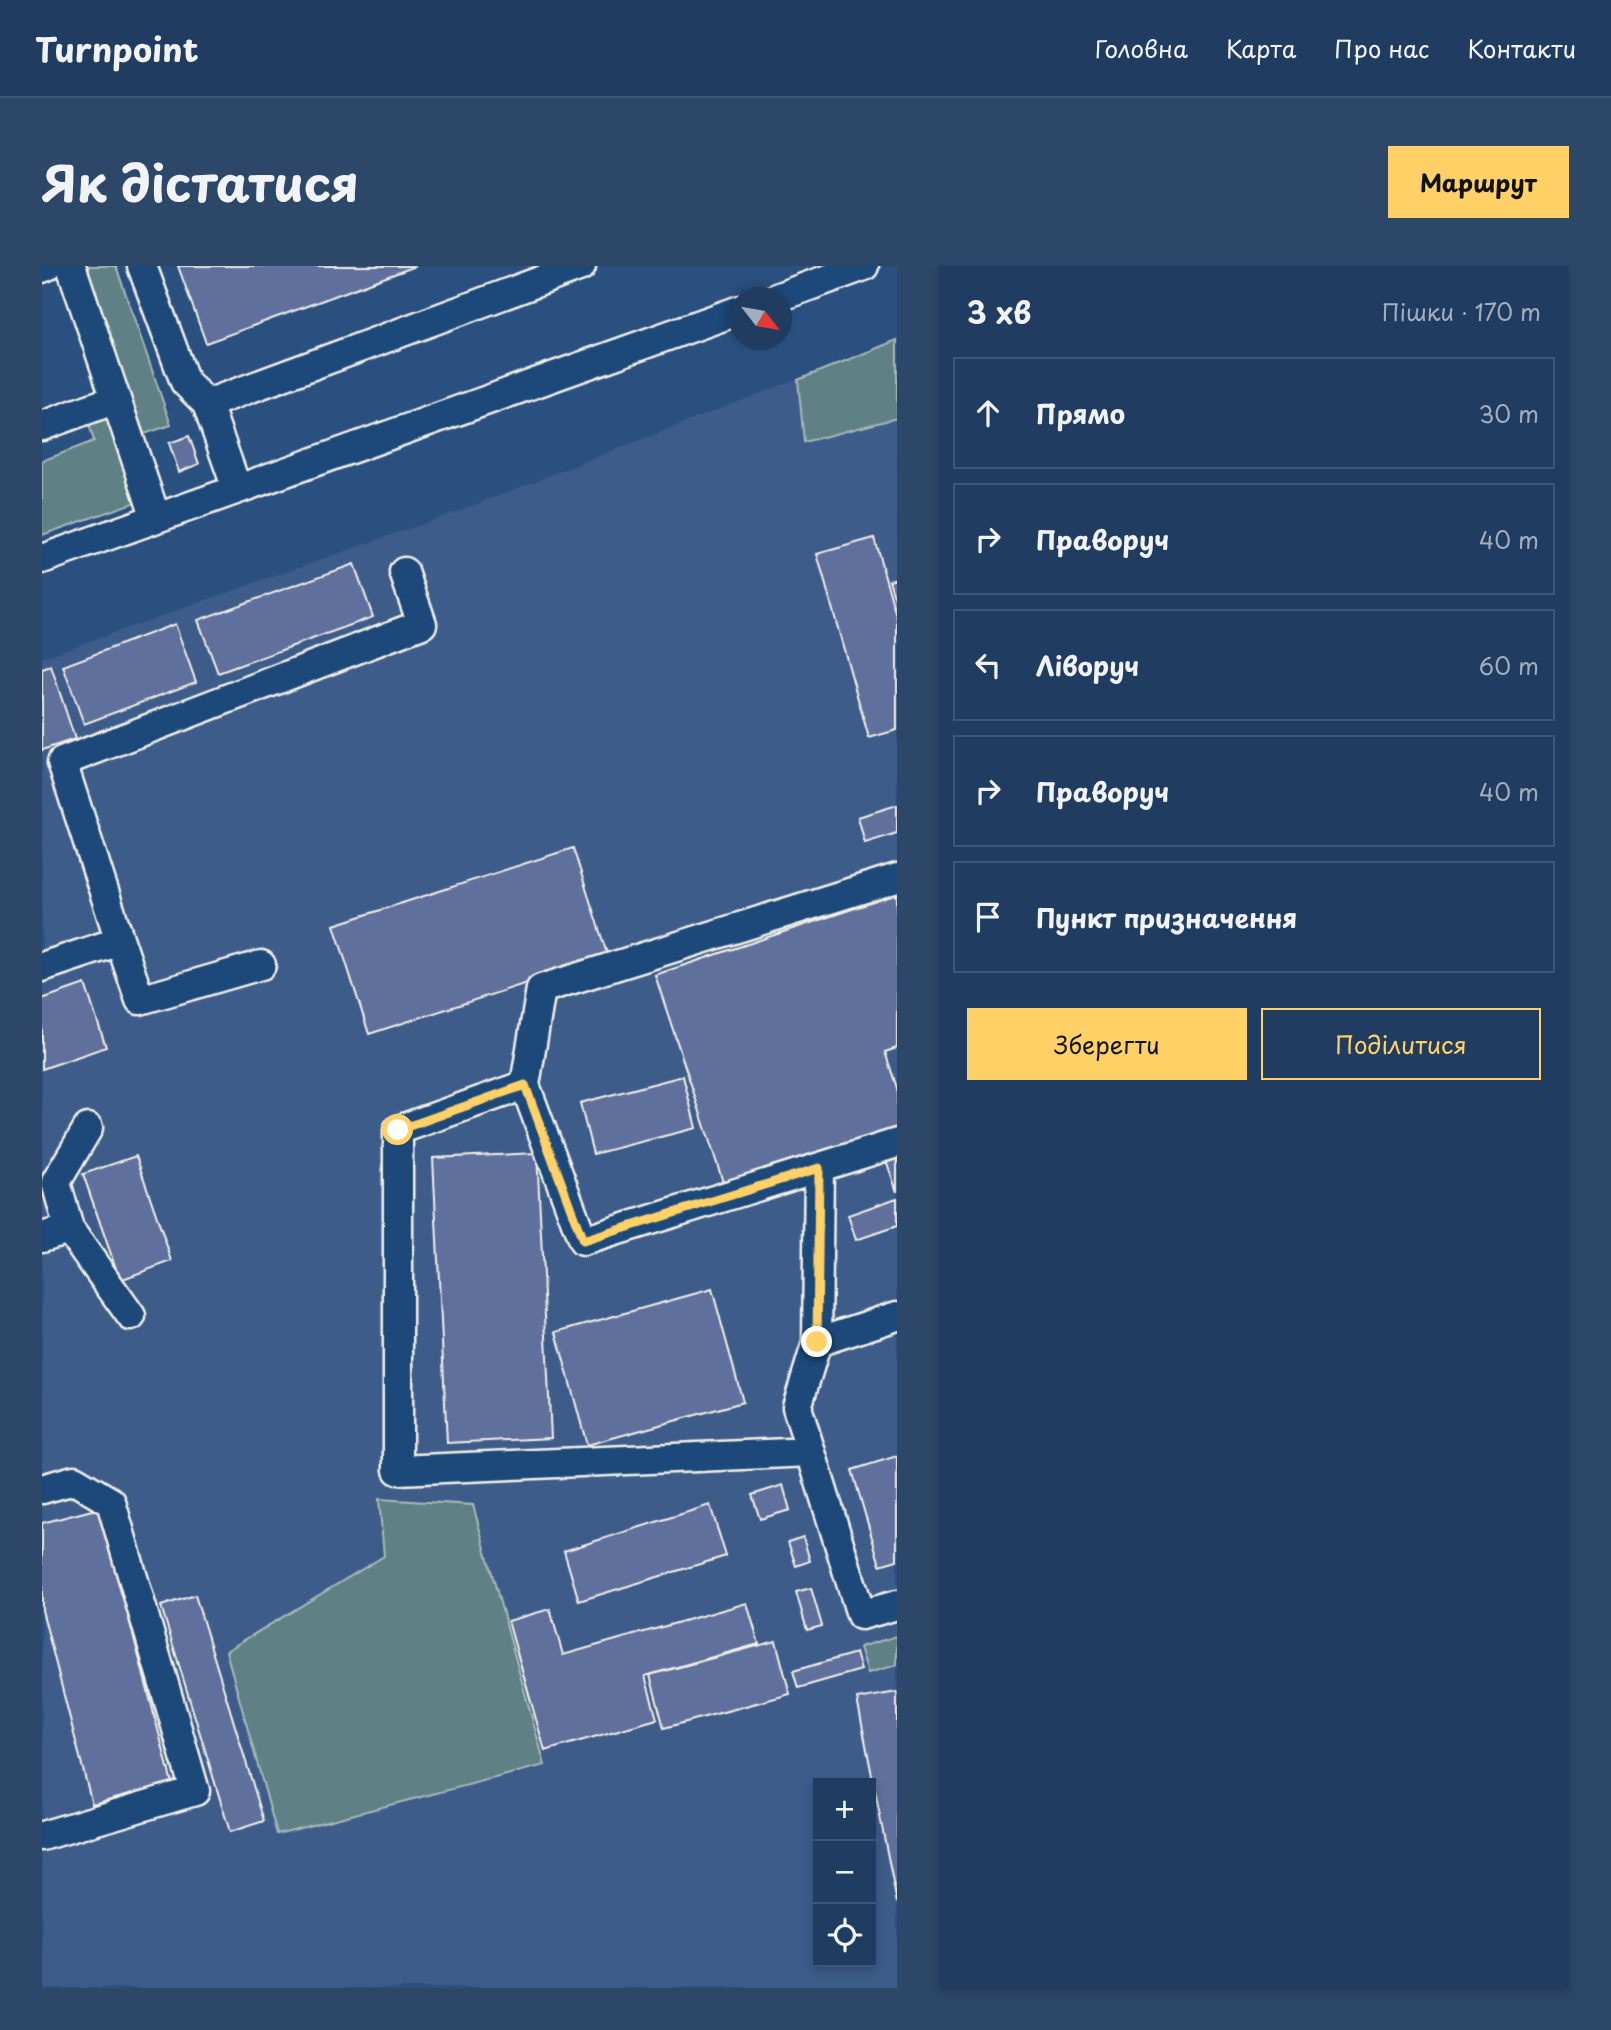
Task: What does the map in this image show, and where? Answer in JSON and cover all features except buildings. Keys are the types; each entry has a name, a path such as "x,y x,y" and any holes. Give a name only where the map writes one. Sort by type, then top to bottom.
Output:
{"lane":[{"path":"71,266 156,518"},
{"path":"142,266 185,383 207,404 237,489"},
{"path":"207,404 581,266"},
{"path":"792,292 864,266"},
{"path":"42,559 729,314"},
{"path":"42,426 116,400"},
{"path":"261,965 140,1000 52,765 422,624 404,572"},
{"path":"897,878 541,989 525,1085 583,1241 897,1143"},
{"path":"42,967 120,941"},
{"path":"525,1085 398,1130 398,1470 811,1452"},
{"path":"88,1128 56,1182 69,1228 131,1316"},
{"path":"819,1168 817,1342 797,1407 861,1615 897,1605"},
{"path":"42,1237 69,1228"},
{"path":"817,1342 897,1316"},
{"path":"42,1489 74,1480 111,1502 195,1791 42,1836"}],"shaded area":[{"path":"897,340 897,1988 42,1988 42,658 453,513"}],"green space":[{"path":"86,266 116,266 171,425 144,434"},
{"path":"897,340 897,418 804,442 798,380"},
{"path":"106,413 136,502 42,535 42,461 94,441 88,421"},
{"path":"379,1499 473,1505 545,1765 277,1834 226,1651 384,1556"},
{"path":"897,1636 897,1665 868,1673 860,1647"}],"route":[{"path":"398,1130 525,1085 583,1241 819,1168 817,1342"}]}
